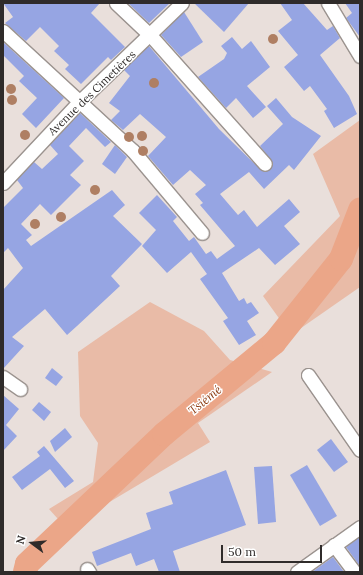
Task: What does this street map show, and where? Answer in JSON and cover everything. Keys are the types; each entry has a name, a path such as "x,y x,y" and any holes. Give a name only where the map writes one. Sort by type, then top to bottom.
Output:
{"street":[{"path":"116,3 151,36 265,164"},
{"name":"Avenue des Cimetières","path":"3,183 78,103 151,36 182,3"},
{"path":"328,3 360,56"},
{"path":"3,31 78,103 134,152 202,234"},
{"path":"308,375 360,450"},
{"path":"3,377 20,389"},
{"path":"297,572 360,527"},
{"path":"334,545 354,572"}],"shaded area":[{"path":"360,120 360,287 291,335 263,296 340,216 313,154"},
{"path":"150,302 204,331 230,360 272,372 198,423 210,442 66,528 49,509 93,482 98,443 80,416 78,352"}],"building":[{"path":"3,3 100,3 91,13 125,47 111,60 108,57 81,84 65,69 69,65 54,51 59,46 40,27 26,41 5,23 13,17"},
{"path":"128,3 170,3 149,23"},
{"path":"194,3 249,3 224,32"},
{"path":"280,3 303,3 327,30 333,26 340,38 320,55 349,96 357,114 334,128 324,111 327,109 310,86 304,91 284,67 298,55 278,31 292,20"},
{"path":"345,3 360,3 360,37 346,18 352,13"},
{"path":"184,12 203,42 181,57 161,35"},
{"path":"232,37 242,49 251,41 270,67 247,86 266,107 253,118 236,98 226,108 198,77 224,59 227,53 221,46"},
{"path":"3,42 64,98 36,128 22,114 37,98 19,81 24,76 3,55"},
{"path":"149,46 219,129 262,171 270,170 273,163 260,146 283,124 267,106 276,98 292,117 321,136 294,170 289,165 264,189 249,172 220,194 238,215 244,210 257,227 289,199 300,212 284,226 300,244 275,265 259,248 222,273 239,301 244,298 247,304 251,302 259,313 247,321 256,335 239,345 223,321 228,318 200,279 207,274 191,252 167,273 142,246 156,230 139,213 157,195 177,217 173,221 189,241 194,237 206,254 211,251 217,259 235,246 200,205 203,203 195,194 206,185 190,170 173,185 148,156 166,137 140,114 123,130 111,120 120,111 109,103 130,76 124,70"},
{"path":"80,113 111,142 105,147 86,128 69,146 84,161 70,175 81,185 51,215 40,204 21,224 32,235 26,240 31,246 112,190 125,205 113,216 142,244 111,276 120,286 67,335 45,309 12,337 24,346 3,369 3,290 23,268 8,248 3,253 3,208 23,188 17,180 34,162 42,169 58,154 50,145"},
{"path":"115,145 127,157 115,174 102,164"},
{"path":"52,368 63,377 56,386 45,378"},
{"path":"3,395 19,409 6,425 17,436 3,451"},
{"path":"39,402 51,412 44,421 32,410"},
{"path":"65,428 72,437 55,452 50,441"},
{"path":"331,439 348,462 334,472 317,450"},
{"path":"44,446 74,481 65,488 50,469 22,490 12,477 40,456 37,452"},
{"path":"307,465 337,516 320,526 290,475"},
{"path":"272,466 276,522 258,524 254,467"},
{"path":"226,470 246,525 173,551 180,572 159,572 154,559 136,566 131,553 97,566 92,552 151,529 146,513 173,504 169,492"},
{"path":"360,537 360,565 359,565 346,547"},
{"path":"333,557 344,572 312,572"}],"waterway":[{"name":"Tsiémé","path":"25,572 27,564 164,434 274,343 341,259 360,210"}]}
